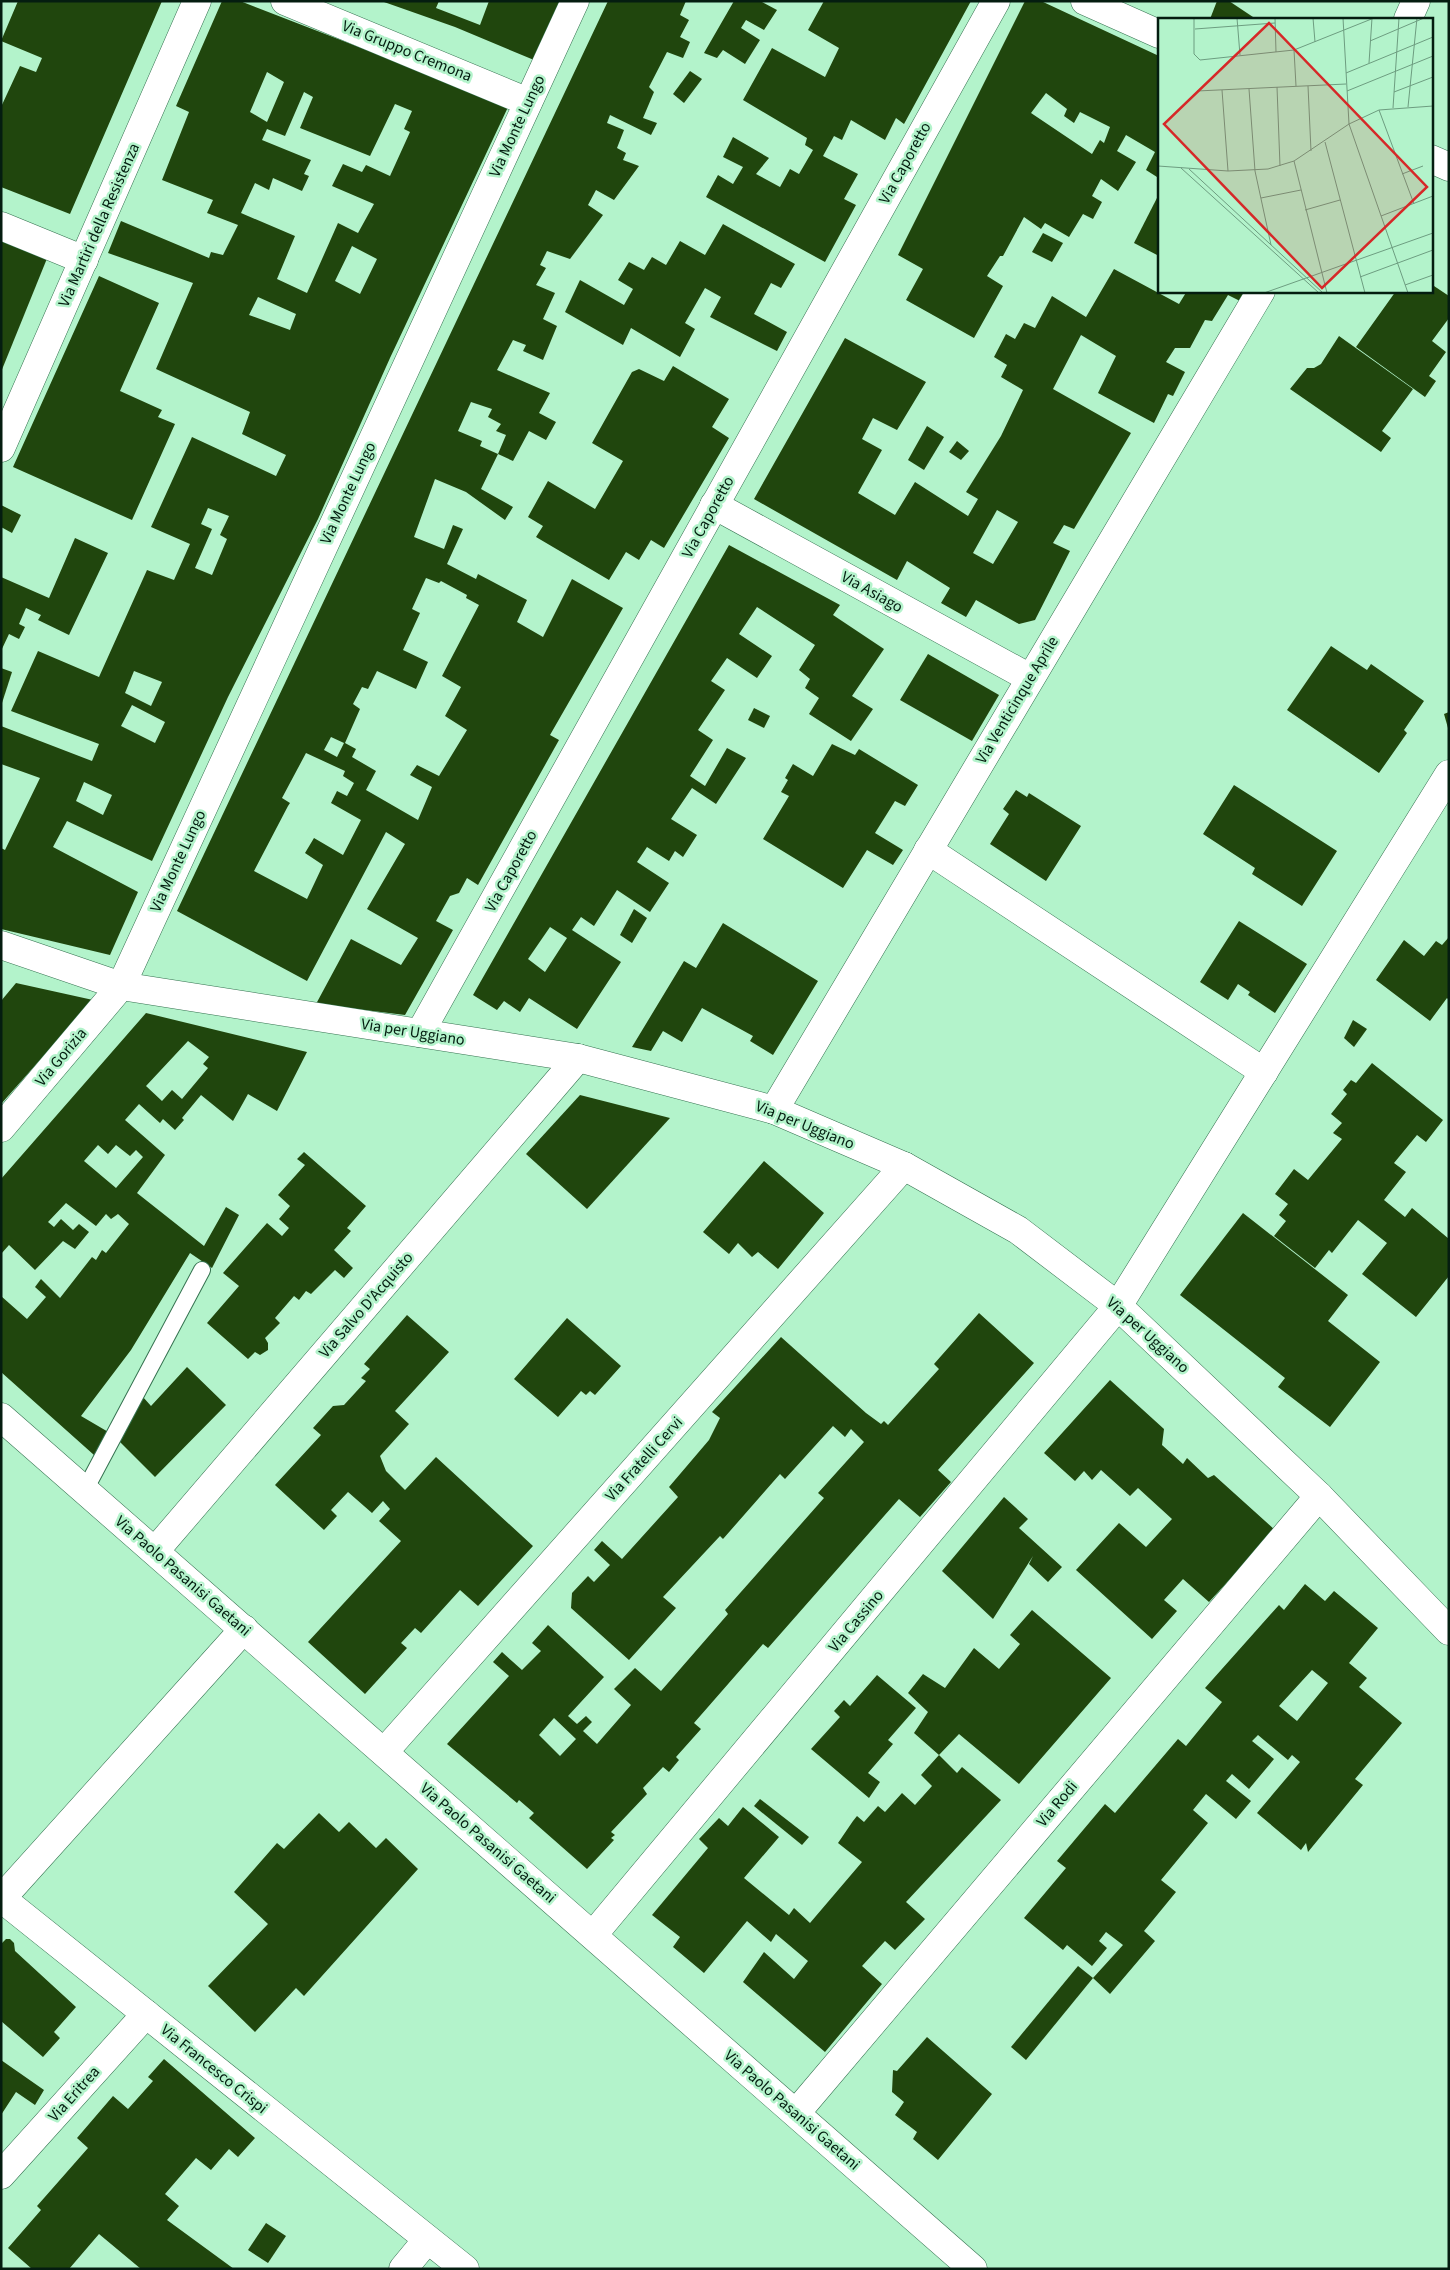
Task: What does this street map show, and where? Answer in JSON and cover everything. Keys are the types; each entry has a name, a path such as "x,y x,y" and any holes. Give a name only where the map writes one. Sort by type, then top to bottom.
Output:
{"street":[{"name":"Via Martiri della Resistenza","path":"1,448 196,1"},
{"name":"Via Gruppo Cremona","path":"285,1 528,102"},
{"name":"Via Monte Lungo","path":"121,986 574,1"},
{"name":"Via Caporetto","path":"420,1033 996,1"},
{"path":"1085,1 1158,34"},
{"path":"1408,18 1416,1"},
{"path":"1432,159 1449,167"},
{"path":"1,226 84,260"},
{"name":"Via Venticinque Aprile","path":"774,1110 1260,292"},
{"name":"Via Asiago","path":"714,506 1030,678"},
{"name":"Via Cassino","path":"593,1935 1118,1306 1449,774"},
{"path":"928,850 1264,1072"},
{"name":"Via per Uggiano","path":"1,945 121,986 578,1058 774,1110 904,1166 1018,1230 1118,1306 1319,1496 1449,1631"},
{"name":"Via Gorizia","path":"1,1128 121,986"},
{"name":"Via Salvo D'Acquisto","path":"155,1552 578,1058"},
{"name":"Via Fratelli Cervi","path":"384,1752 904,1166"},
{"name":"Via Paolo Pasanisi Gaetani","path":"1,1417 973,2269"},
{"name":"Via Rodi","path":"796,2113 1319,1496"},
{"path":"2,1898 244,1629"},
{"name":"Via Francesco Crispi","path":"2,1898 465,2269"},
{"name":"Via Eritrea","path":"1,2175 146,2014"},
{"path":"403,2269 427,2240"}],"lane":[{"path":"85,1490 202,1270"}],"building":[{"path":"18,1 162,1 70,214 1,187 1,107 20,66 36,72 42,58 1,41"},
{"path":"222,1 240,1 509,105 390,358 318,519 228,697 152,861 67,821 53,847 138,892 110,955 1,929 1,848 5,850 40,778 1,764 1,726 92,761 99,744 11,711 38,651 99,677 147,570 174,580 190,544 151,527 192,437 276,476 286,455 242,434 250,412 156,369 193,283 108,253 121,221 209,258 211,252 223,255 238,225 207,213 213,200 162,180 189,112 176,106","holes":["267,72 284,82 267,122 250,112","304,92 313,97 300,128 370,156 395,104 412,111 404,129 410,132 390,176 366,165 362,172 343,164 332,186 374,204 358,233 338,223 307,293 277,279 295,236 241,213 255,183 269,190 273,178 302,191 309,176 304,174 311,160 262,140 267,129 285,136","352,246 377,259 360,294 335,281","258,297 296,314 290,330 249,315","208,508 229,516 220,535 227,539 212,575 195,568 212,529 201,524","134,671 162,682 151,706 125,693","132,705 165,722 155,743 121,726","84,782 112,795 103,815 76,801"]},
{"path":"439,1 436,8 480,25 489,1 561,1 534,60 455,27 384,2"},
{"path":"608,1 686,1 680,15 689,20 680,37 690,42 683,58 667,52 649,87 654,92 643,118 657,123 651,135 610,115 607,123 624,130 617,148 626,153 623,160 639,166 614,200 596,190 588,205 603,215 570,259 547,251 540,265 546,268 536,285 555,293 543,319 557,326 543,360 523,351 526,345 513,340 497,370 550,393 539,413 556,422 546,440 529,431 513,461 498,454 481,489 513,507 505,520 466,492 435,479 414,537 444,549 453,525 463,529 447,564 476,579 478,574 527,600 517,622 543,637 572,579 623,608 550,735 559,740 478,885 467,878 459,893 450,896 436,921 453,930 405,1015 316,1004 351,939 401,965 418,938 367,909 405,844 386,832 307,981 177,911","holes":["471,402 492,409 488,417 501,424 496,431 506,435 498,454 480,446 482,441 458,431","426,578 439,583 441,581 467,595 466,598 479,605 442,676 461,687 445,716 467,730 439,776 417,765 410,775 432,787 418,820 366,790 376,771 352,757 356,749 345,743 360,709 353,704 362,687 368,689 377,671 416,689 428,662 403,650 420,613 412,609","331,737 344,743 337,757 324,750","306,753 345,771 343,776 354,783 347,796 337,791 331,803 361,820 343,855 314,838 305,853 323,865 307,899 254,871 290,803 282,798"]},
{"path":"734,1 760,1 777,10 764,30 746,20 741,28 760,40 745,64 723,50 717,58 704,53"},
{"path":"824,1 971,1 904,124 896,118 885,140 851,120 842,140 834,136 823,156 858,174 844,199 856,205 825,262 706,197 718,175 733,184 743,167 723,157 733,137 769,158 756,174 780,187 790,169 799,174 813,150 805,145 807,138 743,100 772,48 825,77 839,48 808,30"},
{"path":"1025,1 1041,1 1158,56 1157,177 1146,170 1155,152 1126,135 1117,151 1136,162 1118,191 1101,179 1092,196 1102,202 1093,219 1083,214 1069,237 1045,223 1041,229 1024,217 1003,256 1000,256 987,276 1003,286 974,338 906,300 923,269 898,255","holes":["1046,93 1067,109 1064,116 1074,123 1080,112 1110,127 1104,143 1100,140 1092,154 1031,113"]},
{"path":"1217,1 1229,1 1254,18 1210,18"},
{"path":"690,71 702,79 684,103 673,94"},
{"path":"1158,196 1158,255 1134,243"},
{"path":"723,224 795,264 781,288 771,283 754,314 787,332 777,351 710,317 721,297 705,288 685,323 695,329 680,357 631,328 623,345 565,312 580,280 624,305 633,289 618,280 629,262 644,270 652,257 666,265 680,241 705,255"},
{"path":"1043,233 1063,243 1052,262 1032,252"},
{"path":"1,238 48,256 1,372"},
{"path":"1114,269 1179,304 1186,292 1250,292 1248,305 1228,295 1212,321 1205,320 1190,348 1175,348 1166,362 1185,372 1173,396 1168,394 1154,423 1098,393 1116,356 1081,335 1053,389 1131,433 1074,529 1064,525 1053,543 1070,551 1035,620 1019,624 976,600 966,617 941,603 950,588 907,561 897,580 754,499 845,338 926,382 897,430 873,418 862,439 882,450 858,493 895,515 915,482 968,516 978,499 966,492 1001,436 1023,390 1001,377 1007,365 994,357 1006,334 1015,339 1024,323 1035,328 1052,296 1086,317","holes":["997,510 1018,522 993,564 973,553"]},
{"path":"99,276 159,303 120,391 162,410 158,417 175,424 132,520 13,467"},
{"path":"1432,285 1449,296 1449,318 1432,341 1446,352 1429,376 1436,381 1425,397 1356,347 1395,292 1432,292"},
{"path":"1339,336 1413,389 1382,431 1391,438 1381,452 1290,389 1307,368 1314,368 1321,364"},
{"path":"673,366 729,399 712,427 729,438 664,548 651,540 639,560 626,552 609,580 536,537 543,526 528,517 548,481 595,509 623,461 592,443 632,372 639,369 664,381"},
{"path":"927,426 944,437 924,470 908,460"},
{"path":"957,441 969,451 961,460 949,452"},
{"path":"1,505 21,515 12,533 1,527"},
{"path":"75,538 108,553 69,635 38,620 41,615 26,608 19,624 25,627 19,639 9,634 1,651 1,577 49,598"},
{"path":"729,545 840,605 833,615 884,649 852,696 873,709 851,741 809,714 819,698 805,688 810,679 799,670 815,645 757,607 739,634 772,656 757,678 727,658 711,681 725,690 698,730 713,740 690,776 705,786 727,748 746,758 716,804 692,788 671,819 697,835 683,857 675,851 669,861 647,847 637,862 669,883 650,912 617,890 594,926 581,917 572,930 621,962 577,1029 529,998 520,1012 504,1001 497,1010 473,995","holes":["550,927 567,938 545,972 528,959"]},
{"path":"1331,646 1367,670 1371,664 1424,701 1404,730 1407,733 1379,773 1287,710"},
{"path":"928,654 999,695 972,741 900,700"},
{"path":"1,668 12,672 2,703 1,703"},
{"path":"754,708 770,716 764,728 748,720"},
{"path":"1449,712 1449,728 1448,728 1444,714"},
{"path":"832,744 855,755 859,749 918,785 905,806 895,801 875,833 903,850 893,865 867,850 843,888 763,839 789,796 781,792 788,780 785,778 793,764 813,776"},
{"path":"1234,785 1337,851 1302,906 1252,874 1255,868 1203,834"},
{"path":"1016,790 1027,797 1029,793 1081,826 1046,881 990,844 1009,814 1003,809"},
{"path":"634,909 647,918 632,943 620,935"},
{"path":"1239,921 1307,964 1275,1013 1248,995 1250,992 1238,984 1228,1000 1200,982"},
{"path":"723,923 818,981 773,1055 750,1041 753,1036 702,1008 682,1042 663,1031 651,1051 632,1047 684,961 696,968"},
{"path":"1449,937 1449,1000 1447,998 1430,1021 1376,980 1404,940 1424,956 1436,941 1442,945"},
{"path":"16,983 93,1000 1,1104 1,1001"},
{"path":"146,1013 307,1052 277,1111 248,1094 233,1121 201,1095 182,1118 184,1120 175,1130 163,1119 160,1123 139,1104 125,1120 165,1155 137,1193 204,1246 226,1207 239,1215 212,1268 190,1253 131,1350 81,1416 110,1433 94,1455 1,1372 1,1296 27,1319 46,1297 35,1287 41,1279 60,1298 92,1257 96,1260 102,1250 106,1253 129,1224 118,1214 111,1219 106,1214 96,1226 66,1203 48,1222 54,1227 61,1219 73,1230 79,1224 89,1232 75,1249 63,1241 35,1270 9,1245 1,1254 1,1179","holes":["188,1041 209,1057 203,1064 208,1068 182,1099 172,1090 162,1101 146,1086","98,1145 108,1154 116,1145 130,1156 136,1150 143,1157 116,1188 84,1161"]},
{"path":"1353,1020 1367,1029 1354,1047 1344,1038"},
{"path":"1372,1063 1443,1120 1426,1142 1417,1135 1394,1163 1406,1172 1384,1200 1405,1217 1412,1208 1449,1239 1449,1276 1416,1317 1362,1274 1387,1243 1358,1220 1332,1253 1329,1250 1315,1268 1274,1236 1286,1221 1279,1215 1288,1204 1275,1194 1294,1169 1308,1180 1342,1139 1333,1133 1342,1123 1331,1114 1347,1094 1343,1090 1351,1080 1356,1083"},
{"path":"580,1095 670,1118 587,1209 526,1154"},
{"path":"304,1152 366,1206 347,1228 351,1231 334,1250 353,1268 344,1278 335,1270 311,1294 306,1291 299,1300 294,1296 275,1318 280,1323 265,1338 268,1343 268,1350 260,1355 255,1352 248,1359 207,1323 239,1286 223,1273 267,1223 282,1236 289,1228 279,1219 290,1206 278,1195 305,1165 297,1159"},
{"path":"764,1161 824,1213 778,1269 758,1252 752,1257 738,1243 729,1254 703,1232"},
{"path":"1243,1213 1348,1295 1328,1321 1380,1362 1330,1427 1278,1387 1285,1378 1180,1295"},
{"path":"979,1313 1034,1363 938,1470 951,1482 920,1517 899,1499 768,1648 763,1644 694,1723 701,1729 676,1757 679,1760 669,1772 663,1767 643,1788 647,1794 611,1832 615,1835 611,1838 614,1840 587,1869 529,1818 534,1813 519,1800 517,1803 447,1744 509,1676 493,1662 502,1652 522,1670 541,1651 532,1643 548,1625 604,1677 568,1716 577,1724 586,1716 592,1722 583,1731 597,1744 631,1705 614,1689 635,1668 661,1691 728,1614 725,1610 824,1498 818,1493 864,1442 851,1429 845,1437 833,1426 785,1479 780,1474 723,1539 720,1536 663,1597 676,1608 629,1660 571,1608 572,1593 588,1576 594,1582 610,1565 594,1550 602,1541 622,1559 678,1497 669,1487 709,1440 720,1418 712,1412 781,1337 866,1413 881,1424 884,1421 888,1425 939,1369 934,1364","holes":["554,1718 576,1739 560,1756 539,1735"]},
{"path":"407,1315 449,1352 395,1411 409,1424 380,1456 386,1471 405,1490 436,1457 533,1546 478,1606 460,1590 421,1633 415,1628 401,1643 407,1648 365,1694 308,1642 401,1541 379,1521 390,1509 383,1501 372,1513 348,1492 331,1510 337,1516 324,1530 275,1485 321,1435 313,1428 333,1406 344,1405 366,1381 361,1378 370,1369 364,1364"},
{"path":"567,1318 621,1366 595,1395 590,1391 586,1395 581,1391 558,1417 514,1379"},
{"path":"187,1367 226,1405 155,1477 119,1441 143,1397 151,1406"},
{"path":"1110,1380 1164,1429 1162,1445 1183,1464 1187,1458 1208,1478 1214,1475 1275,1530 1209,1602 1183,1579 1164,1600 1177,1611 1152,1639 1076,1570 1119,1523 1146,1547 1172,1519 1138,1488 1130,1496 1101,1470 1092,1480 1084,1471 1075,1481 1044,1453"},
{"path":"1004,1497 1028,1519 1019,1528 1062,1567 1048,1582 1029,1564 1033,1556 993,1619 942,1571"},
{"path":"1305,1584 1325,1601 1334,1591 1378,1628 1349,1663 1367,1678 1359,1687 1402,1723 1355,1779 1363,1785 1308,1852 1306,1843 1301,1850 1257,1813 1300,1762 1292,1755 1288,1760 1258,1735 1252,1741 1274,1759 1249,1789 1232,1774 1226,1781 1251,1801 1236,1819 1206,1794 1193,1810 1208,1823 1161,1880 1176,1892 1144,1931 1155,1941 1110,1994 1093,1978 1123,1945 1106,1932 1099,1941 1107,1948 1092,1966 1067,1945 1063,1950 1024,1918 1066,1868 1057,1861 1105,1804 1115,1813 1178,1739 1186,1746 1222,1702 1205,1688 1279,1605 1284,1610","holes":["1312,1670 1328,1683 1297,1721 1279,1706"]},
{"path":"1032,1610 1111,1678 1019,1784 959,1734 939,1755 914,1733 928,1712 908,1693 923,1674 945,1688 974,1648 999,1669 1020,1644 1010,1635"},
{"path":"877,1675 916,1708 888,1740 893,1744 868,1773 880,1782 869,1798 811,1749 840,1717 834,1711 844,1700 850,1706"},
{"path":"939,1755 957,1773 962,1767 1001,1800 906,1902 925,1919 895,1950 885,1941 862,1966 882,1984 825,2052 743,1982 764,1952 794,1979 808,1961 776,1934 771,1942 747,1921 704,1973 673,1947 680,1937 652,1915 708,1848 699,1839 719,1818 728,1826 743,1807 779,1837 744,1878 789,1915 794,1908 810,1923 862,1862 838,1843 853,1821 857,1816 864,1822 878,1806 885,1812 902,1793 915,1805 932,1786 921,1775"},
{"path":"760,1799 809,1837 802,1845 754,1806"},
{"path":"319,1813 339,1832 349,1822 376,1848 386,1838 418,1869 304,1996 296,1988 255,2032 208,1986 268,1924 234,1892 277,1843 284,1849"},
{"path":"6,1939 10,1939 14,1943 15,1951 76,2007 54,2032 60,2038 43,2057 1,2021 1,1944"},
{"path":"1078,1966 1093,1978 1026,2060 1011,2047"},
{"path":"927,2037 992,2094 938,2160 913,2139 917,2132 895,2115 904,2102 892,2092 893,2070 897,2071"},
{"path":"164,2059 255,2138 238,2157 229,2149 211,2170 196,2158 165,2194 179,2206 167,2220 234,2269 141,2269 99,2234 69,2269 32,2269 8,2248 41,2210 37,2206 88,2148 77,2138 113,2096 128,2109 153,2081 148,2077"},
{"path":"1,2060 44,2090 35,2105 16,2092 1,2115"},
{"path":"266,2223 286,2236 268,2263 248,2250"}]}
